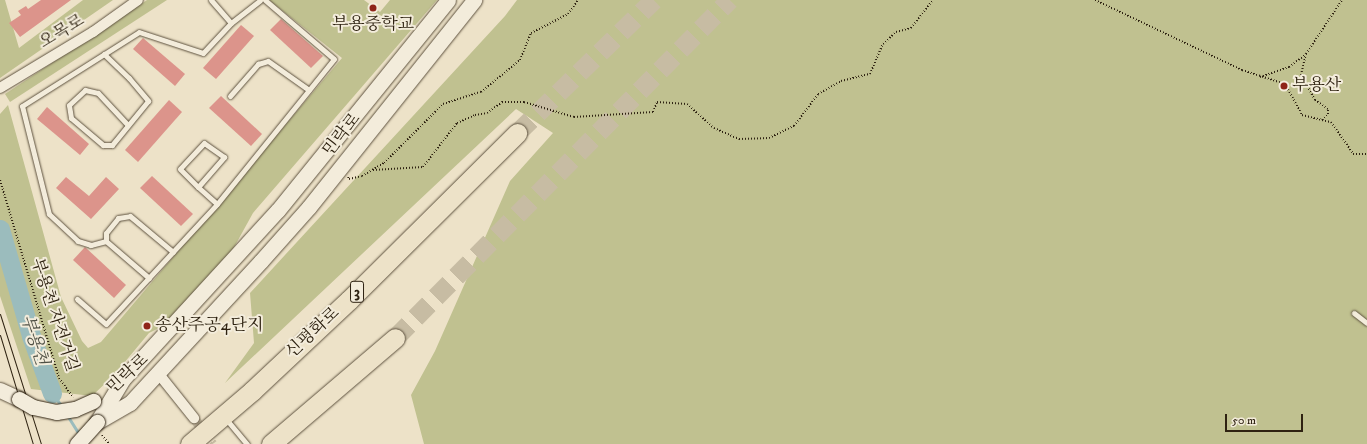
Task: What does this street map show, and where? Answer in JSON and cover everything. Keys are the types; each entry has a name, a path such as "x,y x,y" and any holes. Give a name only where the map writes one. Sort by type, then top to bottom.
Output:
{"highway":[{"name":"신평화로","path":"190,444 224,416 348,300 516,133"},
{"path":"271,444 395,338"}],"main road":[{"name":"민락로","path":"98,427 123,379 278,210 448,0"},
{"name":"민락로","path":"98,427 130,403 304,213 474,0"},
{"path":"0,390 37,408 56,412 75,409 93,401 123,379"},
{"path":"77,444 98,427"}],"street":[{"name":"오목로","path":"0,88 93,32 138,0"},
{"path":"158,373 194,418"}],"lane":[{"path":"211,0 231,23"},
{"path":"106,241 91,245 78,241 49,214 22,106 139,32 203,53 231,23 260,0"},
{"path":"77,299 106,324 216,204 334,59 265,0"},
{"path":"104,54 129,78 148,101 127,124 112,145 103,145 71,118 69,105 86,90 98,93 127,124"},
{"path":"230,96 258,64 268,61 309,90"},
{"path":"198,187 224,157 204,143 180,169 198,187 216,204"},
{"path":"149,278 106,241 106,233 118,218 130,216 172,252"},
{"path":"1354,313 1367,323"},
{"path":"224,416 247,444"}],"path":[{"path":"343,165 349,179 373,170 384,163 443,104 481,92 520,60 532,33 568,14 578,0"},
{"path":"373,170 423,167 457,123 475,114 487,113 502,102 524,102 574,117 653,112 657,102 687,104 714,128 739,139 769,138 794,126 818,94 841,81 870,74 883,44 896,32 912,28 933,0"},
{"path":"1095,0 1260,77 1285,84 1302,115 1321,121 1331,122 1353,154 1367,154"},
{"path":"1260,77 1289,67 1306,54 1342,0"},
{"path":"1306,54 1301,76 1315,100 1328,109 1328,114 1321,121"},
{"name":"부용천 자전거길","path":"0,180 59,378 77,402"},
{"path":"98,427 109,444"}],"green space":[{"path":"0,0 5,0 19,48 83,0 113,0 0,78"},
{"path":"147,0 167,0 10,102 5,94"},
{"path":"269,0 364,0 380,12 390,0 437,0 253,213 232,251 167,324 149,333 114,375 92,396 31,389 0,296 0,114 8,105 61,297 82,341 88,348 101,342 342,58"},
{"path":"517,0 1367,0 1367,444 424,444 411,395 435,351 510,181 553,133 516,109 225,383 254,343 250,293 505,16"}],"building":[{"path":"41,0 71,0 20,37 9,23 21,15 18,11 26,6 28,9"},
{"path":"281,19 323,56 311,68 270,30"},
{"path":"241,25 254,36 216,79 203,68"},
{"path":"143,38 185,74 175,86 133,49"},
{"path":"221,96 262,134 251,146 209,108"},
{"path":"169,100 182,112 138,162 125,150"},
{"path":"47,107 89,144 80,155 37,119"},
{"path":"152,176 193,214 181,226 140,188"},
{"path":"66,177 89,196 106,177 119,189 91,219 56,188"},
{"path":"85,247 126,285 114,298 73,260"}],"waterway":[{"name":"부용천","path":"0,229 31,336 52,393"},
{"name":"부용천","path":"52,393 62,407"},
{"name":"부용천","path":"67,415 79,434"}],"tunnel":[{"path":"517,133 654,0"},
{"path":"395,338 730,0"},
{"path":"194,418 212,444"}],"tram line":[{"path":"0,314 41,444"},
{"path":"0,335 33,444"}],"place":[{"name":"부용중학교","path":"373,8"},
{"name":"부용산","path":"1284,86"},
{"name":"송산주공4단지","path":"147,326"}]}
